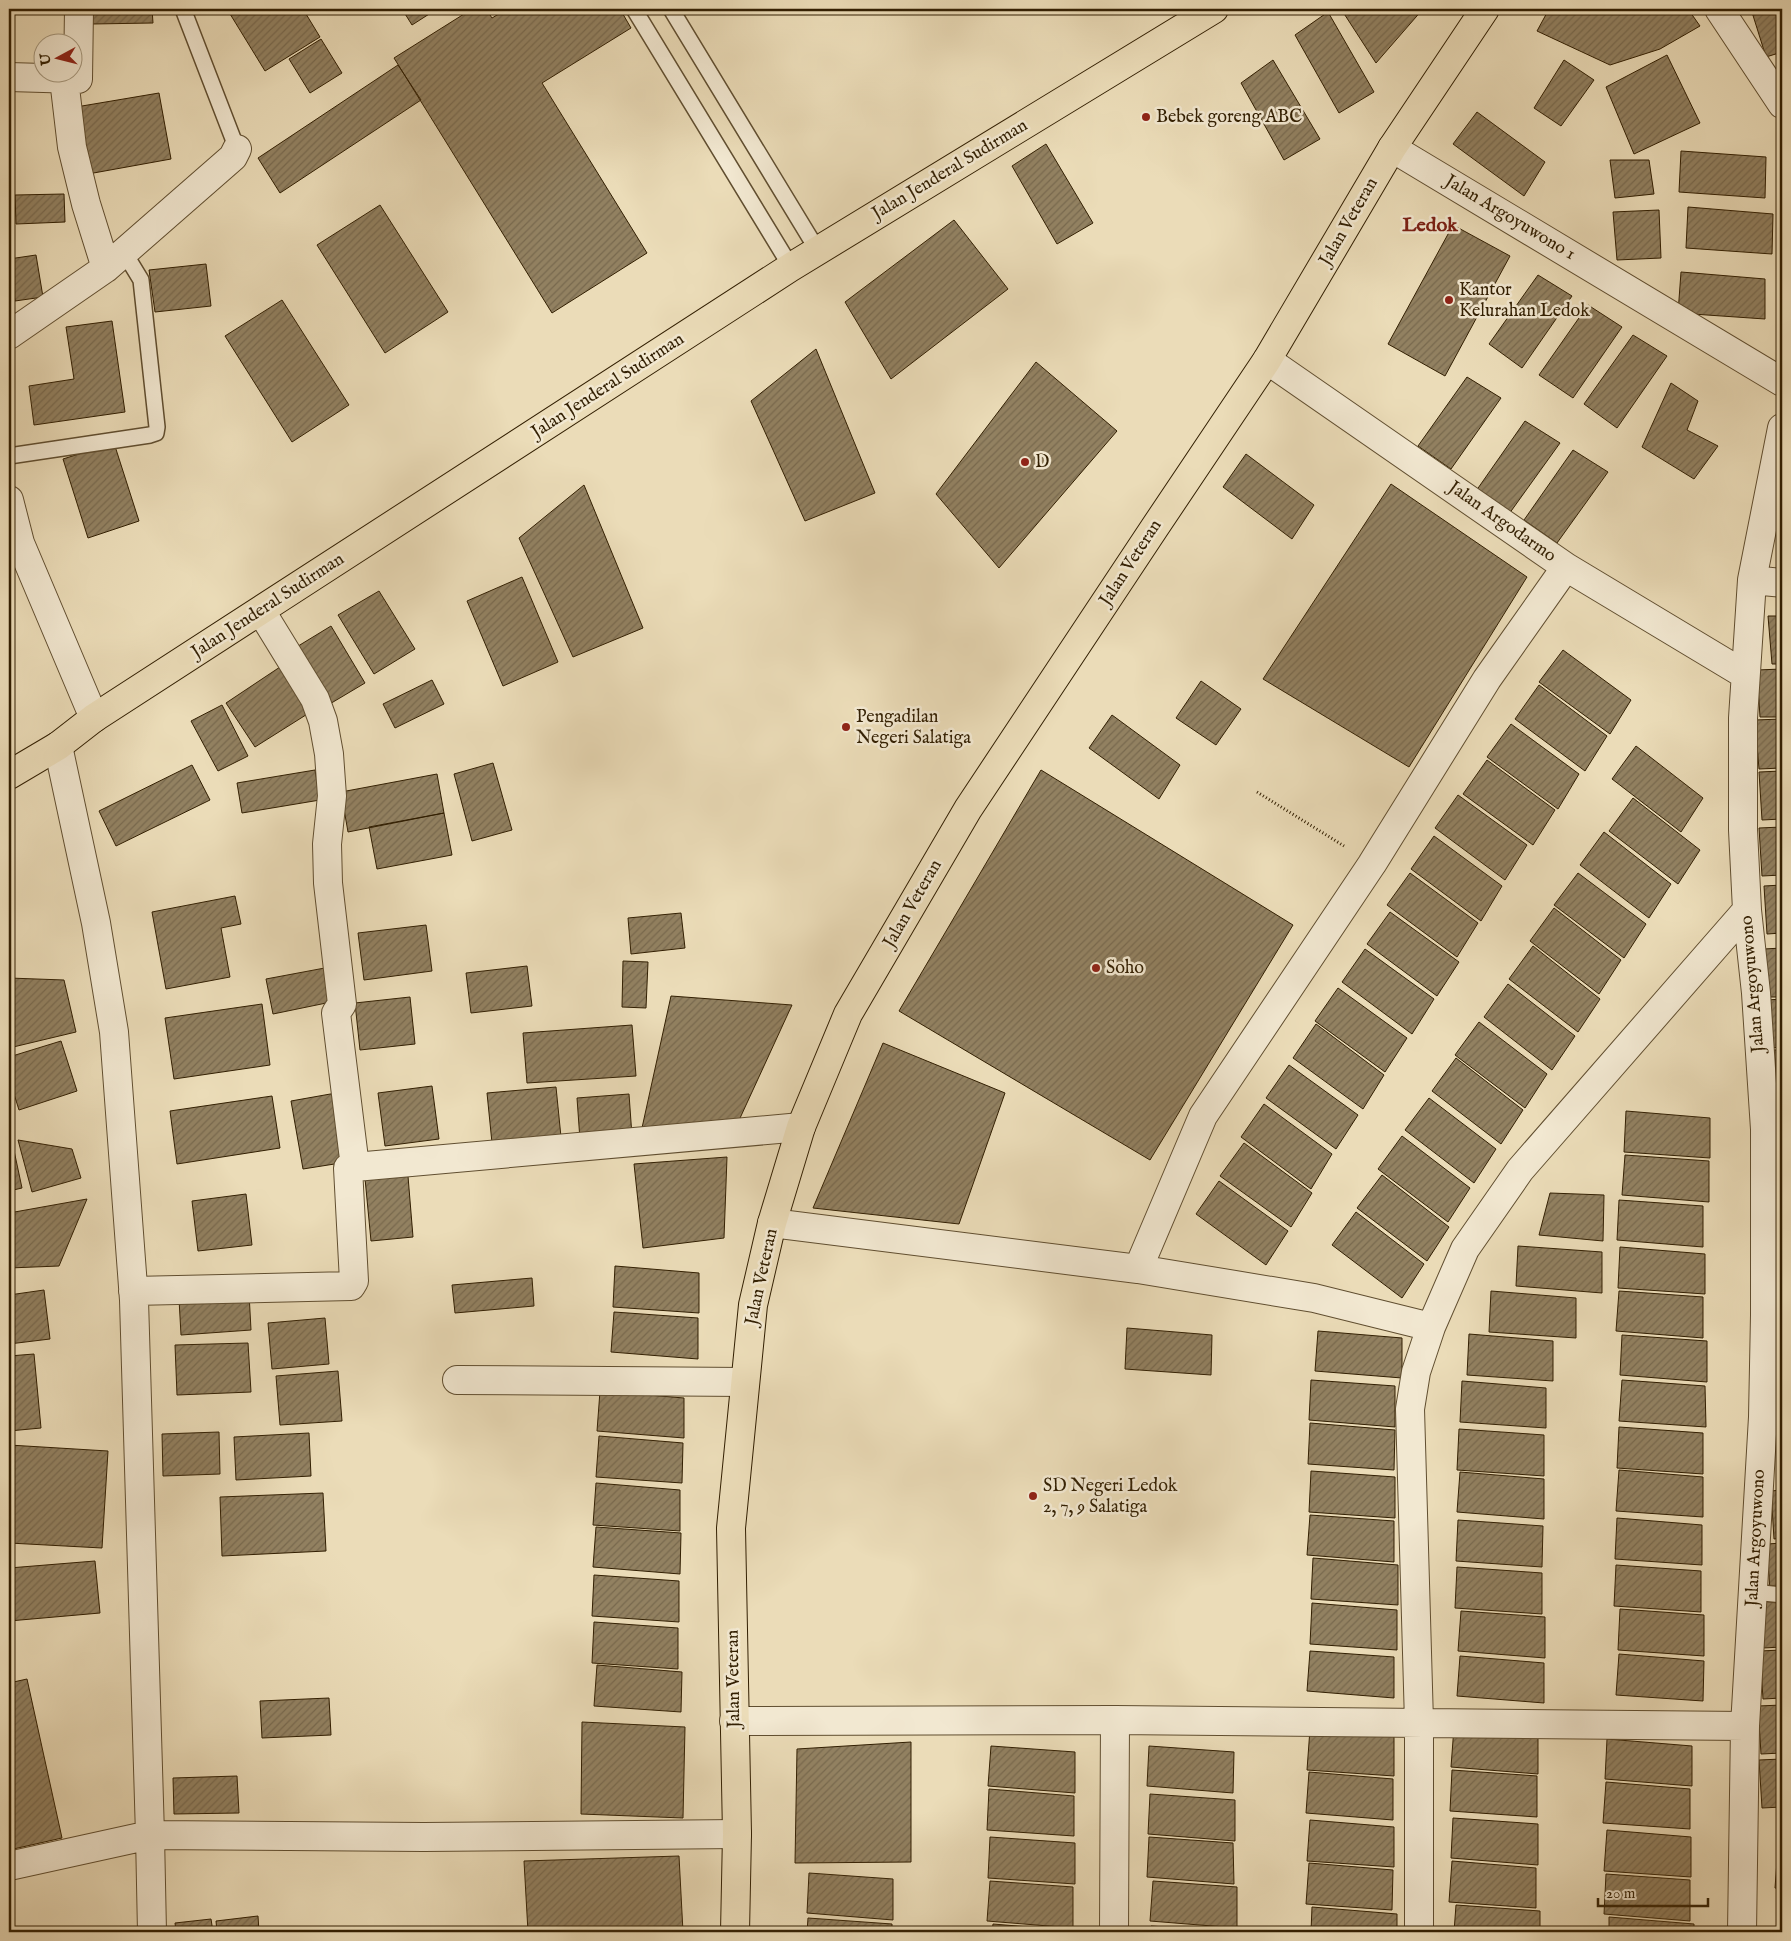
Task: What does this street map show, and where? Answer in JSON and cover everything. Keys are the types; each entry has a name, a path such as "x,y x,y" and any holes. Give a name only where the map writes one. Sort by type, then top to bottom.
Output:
{"main road":[{"name":"Jalan Jenderal Sudirman","path":"9,775 58,746 94,718 791,267 1214,9"},
{"name":"Jalan Veteran","path":"735,1932 736,1834 731,1528 753,1305 772,1223 801,1127 848,1014 968,809 1267,360 1392,148 1485,9"}],"street":[{"path":"79,9 79,32"},
{"path":"1719,9 1782,104"},
{"path":"9,77 32,78"},
{"path":"64,82 72,148 86,204 115,260"},
{"name":"Jalan Argoyuwono 1","path":"1392,148 1782,382"},
{"path":"9,335 115,260 233,157 237,149"},
{"name":"Jalan Argodarmo","path":"1267,360 1566,567 1744,674"},
{"name":"Jalan Argoyuwono","path":"1742,1932 1745,1726 1753,1592 1773,1418 1765,1315 1765,1129 1756,993 1746,910 1742,759 1744,674 1752,580 1782,428"},
{"path":"9,500 20,543 94,718"},
{"path":"1138,1269 1203,1116 1372,864 1487,679 1566,567"},
{"path":"1752,580 1782,582"},
{"path":"262,611 315,698 323,721 332,796 327,844 328,883 342,1004 336,1013 356,1167"},
{"path":"58,746 96,923 114,1032 133,1292 152,1932"},
{"path":"1419,1932 1419,1722 1410,1409 1416,1372 1431,1327 1465,1249 1520,1170 1746,910"},
{"path":"133,1292 351,1286 354,1281 348,1168 801,1127"},
{"path":"772,1223 1138,1269 1314,1298 1431,1327"},
{"path":"457,1380 745,1382"},
{"path":"1114,1932 1115,1720"},
{"path":"734,1721 1115,1720 1745,1726"},
{"path":"9,1866 150,1835 434,1837 736,1834"}],"lane":[{"path":"183,9 237,149"},
{"path":"634,9 791,267"},
{"path":"671,9 818,251"},
{"path":"9,456 156,433 157,427 141,280 115,260"},
{"path":"1753,1592 1782,1595"}],"path":[{"path":"1257,792 1372,864"}],"building":[{"path":"92,9 152,9 153,23 92,24"},
{"path":"227,9 303,9 320,37 265,71"},
{"path":"402,9 437,9 412,25"},
{"path":"472,9 486,9 492,18 507,9 620,9 631,28 542,83 647,253 552,313 394,58"},
{"path":"1341,9 1423,9 1376,63"},
{"path":"1549,9 1688,9 1700,26 1660,49 1610,65 1537,31"},
{"path":"1751,9 1782,9 1782,52 1766,57"},
{"path":"1328,12 1374,92 1339,113 1295,35"},
{"path":"321,39 342,73 310,93 289,59"},
{"path":"1667,55 1700,123 1634,154 1606,87"},
{"path":"1273,60 1320,139 1284,160 1241,83"},
{"path":"1564,60 1594,80 1561,126 1534,108"},
{"path":"398,65 421,100 280,193 258,158"},
{"path":"159,93 171,159 88,174 76,107"},
{"path":"1477,112 1545,162 1524,196 1453,144"},
{"path":"1046,144 1093,223 1057,244 1012,166"},
{"path":"1681,151 1766,157 1765,198 1679,192"},
{"path":"1610,160 1649,160 1654,194 1615,198"},
{"path":"64,194 65,222 16,224 15,195"},
{"path":"380,205 448,312 385,353 317,245"},
{"path":"1688,207 1773,214 1772,254 1686,248"},
{"path":"1659,210 1661,258 1617,260 1613,212"},
{"path":"954,220 1008,289 891,379 845,302"},
{"name":"Kantor Kelurahan Ledok","path":"1453,225 1510,256 1445,376 1388,344"},
{"path":"36,255 43,297 15,301 9,259"},
{"path":"206,264 211,306 155,312 149,270"},
{"path":"1681,272 1765,279 1765,319 1678,313"},
{"path":"1538,275 1572,296 1522,368 1489,344"},
{"path":"282,300 349,405 292,442 225,336"},
{"path":"1588,305 1622,327 1573,398 1539,375"},
{"path":"112,321 125,412 34,425 29,386 74,379 66,327"},
{"path":"1633,335 1667,356 1617,428 1584,404"},
{"path":"816,349 875,493 805,521 751,401"},
{"name":"D","path":"1036,362 1117,431 999,568 936,494"},
{"path":"1467,377 1501,398 1451,469 1418,446"},
{"path":"1671,383 1698,401 1687,430 1718,446 1694,479 1642,447"},
{"path":"1525,421 1560,443 1509,514 1476,491"},
{"path":"114,443 139,521 88,538 63,459"},
{"path":"1573,450 1608,472 1557,543 1524,520"},
{"path":"1246,454 1314,505 1292,539 1223,487"},
{"path":"1391,484 1527,577 1409,767 1263,679"},
{"path":"584,485 643,628 573,657 519,538"},
{"path":"522,577 558,662 503,686 467,601"},
{"path":"379,591 415,649 374,674 338,615"},
{"path":"1768,616 1782,616 1782,664 1772,664"},
{"path":"331,626 365,683 323,708 290,651"},
{"path":"1563,650 1631,700 1610,734 1539,682"},
{"path":"280,667 309,713 255,747 226,703"},
{"path":"1782,669 1782,717 1760,717 1757,670"},
{"path":"432,680 444,704 395,728 383,704"},
{"path":"1201,681 1241,709 1216,745 1176,718"},
{"path":"1539,685 1607,736 1585,771 1515,719"},
{"path":"222,705 248,756 218,771 191,721"},
{"path":"1112,715 1180,765 1159,799 1089,748"},
{"path":"1782,719 1782,768 1759,769 1755,720"},
{"path":"1511,724 1579,774 1558,809 1487,757"},
{"path":"1636,746 1703,798 1681,832 1612,779"},
{"path":"1487,760 1555,810 1533,845 1463,794"},
{"path":"493,763 512,830 472,841 454,774"},
{"path":"192,765 210,800 116,846 99,811"},
{"path":"315,770 320,800 242,813 237,783"},
{"name":"Soho","path":"1041,770 1293,925 1150,1160 899,1011"},
{"path":"1782,771 1782,819 1762,820 1759,772"},
{"path":"437,774 444,813 348,832 341,792"},
{"path":"1458,795 1527,845 1505,880 1435,828"},
{"path":"1633,798 1700,850 1678,884 1609,831"},
{"path":"444,813 452,855 377,869 369,827"},
{"path":"1782,827 1782,875 1762,876 1759,828"},
{"path":"1604,832 1671,884 1649,918 1580,865"},
{"path":"1434,836 1502,886 1481,921 1411,869"},
{"path":"1410,873 1478,923 1457,957 1387,905"},
{"path":"1578,873 1646,924 1624,958 1554,905"},
{"path":"1782,885 1782,933 1767,934 1764,886"},
{"path":"235,896 241,924 221,928 230,977 166,989 152,912"},
{"path":"1554,908 1621,960 1599,994 1530,941"},
{"path":"1390,912 1459,962 1437,996 1367,944"},
{"path":"681,913 685,948 631,954 628,918"},
{"path":"426,925 432,971 364,980 358,933"},
{"path":"1533,946 1600,999 1578,1032 1509,979"},
{"path":"1782,948 1782,997 1768,997 1764,949"},
{"path":"1365,949 1434,999 1412,1034 1342,982"},
{"path":"623,961 648,962 646,1008 622,1007"},
{"path":"527,966 532,1006 471,1013 466,973"},
{"path":"330,967 336,1001 273,1014 266,979"},
{"path":"9,978 64,980 76,1032 9,1048"},
{"path":"1508,984 1575,1036 1552,1070 1484,1017"},
{"path":"1338,988 1407,1038 1385,1072 1315,1021"},
{"path":"671,996 792,1005 735,1129 640,1137"},
{"path":"410,997 415,1044 360,1050 355,1003"},
{"path":"1782,999 1782,1047 1770,1048 1767,1000"},
{"path":"262,1004 270,1065 174,1079 165,1018"},
{"path":"1479,1022 1547,1074 1525,1108 1455,1055"},
{"path":"1316,1024 1384,1075 1363,1109 1293,1058"},
{"path":"632,1025 636,1076 527,1083 523,1033"},
{"path":"61,1041 77,1091 19,1110 9,1078 9,1057"},
{"path":"883,1043 1005,1093 959,1224 813,1208"},
{"path":"1774,1050 1782,1050 1782,1098 1778,1098"},
{"path":"1456,1058 1523,1110 1501,1144 1432,1091"},
{"path":"1289,1065 1358,1115 1336,1149 1266,1098"},
{"path":"432,1086 439,1139 385,1146 378,1093"},
{"path":"556,1087 561,1137 492,1143 487,1093"},
{"path":"336,1093 347,1162 303,1169 291,1101"},
{"path":"629,1094 632,1136 580,1140 577,1098"},
{"path":"272,1096 280,1148 177,1164 170,1111"},
{"path":"1429,1098 1496,1149 1474,1183 1405,1130"},
{"path":"1264,1104 1332,1154 1311,1189 1241,1137"},
{"path":"1626,1111 1710,1118 1710,1158 1624,1152"},
{"path":"9,1127 22,1188 9,1191"},
{"path":"1402,1136 1470,1188 1448,1222 1378,1169"},
{"path":"18,1140 72,1149 81,1178 32,1192"},
{"path":"1244,1143 1312,1193 1291,1227 1220,1176"},
{"path":"1625,1155 1709,1161 1709,1202 1622,1195"},
{"path":"727,1157 724,1238 643,1248 634,1164"},
{"path":"407,1164 413,1237 371,1241 364,1168"},
{"path":"1382,1175 1449,1227 1427,1261 1357,1208"},
{"path":"1219,1181 1288,1231 1266,1265 1196,1214"},
{"path":"1550,1193 1604,1195 1603,1241 1539,1235"},
{"path":"246,1194 252,1245 198,1251 192,1201"},
{"path":"87,1199 59,1266 9,1268 9,1213"},
{"path":"1619,1200 1703,1206 1703,1247 1617,1240"},
{"path":"1356,1212 1424,1264 1402,1298 1332,1245"},
{"path":"1518,1246 1602,1252 1602,1293 1516,1286"},
{"path":"1620,1247 1705,1254 1705,1294 1618,1288"},
{"path":"615,1266 699,1273 699,1313 613,1307"},
{"path":"532,1278 534,1306 455,1313 452,1285"},
{"path":"44,1290 50,1339 9,1344 9,1295"},
{"path":"1491,1291 1576,1298 1576,1338 1489,1332"},
{"path":"1619,1291 1703,1297 1703,1338 1616,1331"},
{"path":"249,1293 251,1330 181,1335 179,1299"},
{"path":"614,1312 698,1318 698,1359 611,1352"},
{"path":"325,1318 329,1364 272,1369 268,1323"},
{"path":"1127,1328 1212,1335 1211,1375 1125,1369"},
{"path":"1318,1331 1402,1338 1402,1378 1315,1371"},
{"path":"1469,1334 1553,1341 1553,1381 1467,1375"},
{"path":"1622,1335 1707,1341 1707,1382 1620,1375"},
{"path":"248,1343 251,1392 177,1395 175,1345"},
{"path":"34,1354 41,1428 9,1431 9,1356"},
{"path":"338,1371 342,1421 280,1425 276,1376"},
{"path":"1311,1380 1395,1386 1395,1427 1309,1420"},
{"path":"1622,1380 1705,1386 1706,1427 1619,1421"},
{"path":"1462,1381 1546,1388 1546,1428 1460,1422"},
{"path":"600,1391 684,1398 684,1438 597,1431"},
{"path":"1310,1423 1395,1430 1394,1470 1308,1464"},
{"path":"1619,1427 1703,1433 1703,1474 1617,1468"},
{"path":"1459,1429 1544,1435 1544,1476 1457,1470"},
{"path":"219,1432 220,1474 163,1476 162,1434"},
{"path":"309,1433 311,1476 236,1480 234,1437"},
{"path":"599,1436 683,1443 682,1483 596,1477"},
{"path":"1777,1438 1782,1438 1782,1486 1781,1486"},
{"path":"9,1445 108,1451 102,1548 9,1543"},
{"path":"1619,1470 1703,1477 1703,1517 1616,1511"},
{"path":"1311,1471 1395,1477 1395,1518 1309,1512"},
{"path":"1460,1472 1544,1479 1544,1519 1457,1512"},
{"path":"596,1483 680,1490 680,1531 593,1525"},
{"path":"1782,1490 1782,1538 1774,1539 1771,1491"},
{"path":"323,1493 326,1551 222,1556 220,1497"},
{"path":"1310,1515 1394,1521 1394,1562 1307,1555"},
{"path":"1617,1518 1702,1525 1702,1565 1615,1559"},
{"path":"1458,1520 1543,1526 1542,1567 1456,1561"},
{"path":"596,1527 681,1533 680,1574 593,1567"},
{"path":"1782,1543 1782,1591 1770,1592 1767,1544"},
{"path":"1313,1558 1398,1565 1398,1605 1311,1599"},
{"path":"95,1561 100,1613 9,1621 9,1568"},
{"path":"1616,1565 1701,1571 1701,1612 1614,1606"},
{"path":"1457,1567 1542,1573 1542,1614 1455,1608"},
{"path":"594,1575 679,1581 679,1622 592,1616"},
{"path":"1782,1599 1782,1647 1763,1648 1760,1600"},
{"path":"1312,1603 1397,1610 1397,1650 1310,1644"},
{"path":"1620,1609 1704,1615 1704,1656 1618,1650"},
{"path":"1461,1611 1545,1617 1545,1658 1458,1651"},
{"path":"594,1622 678,1628 678,1669 592,1663"},
{"path":"1782,1650 1782,1698 1763,1699 1760,1651"},
{"path":"1310,1651 1394,1657 1394,1698 1307,1691"},
{"path":"1619,1654 1704,1661 1703,1701 1616,1695"},
{"path":"1460,1656 1544,1663 1544,1703 1457,1696"},
{"path":"597,1665 682,1672 681,1712 594,1706"},
{"path":"27,1679 62,1838 9,1850 9,1683"},
{"path":"329,1698 331,1735 262,1738 260,1701"},
{"path":"1782,1705 1782,1753 1761,1754 1758,1706"},
{"path":"582,1722 685,1727 683,1818 581,1814"},
{"path":"1454,1727 1538,1733 1538,1774 1451,1767"},
{"path":"1310,1729 1394,1735 1394,1776 1307,1770"},
{"path":"1607,1739 1692,1746 1692,1786 1605,1779"},
{"path":"911,1742 911,1862 795,1863 797,1749"},
{"path":"991,1746 1075,1752 1075,1793 988,1786"},
{"path":"1149,1746 1234,1752 1233,1793 1147,1786"},
{"path":"1782,1759 1782,1807 1762,1808 1759,1760"},
{"path":"1452,1770 1537,1776 1537,1817 1450,1811"},
{"path":"1309,1772 1393,1779 1393,1820 1306,1813"},
{"path":"237,1776 239,1813 174,1814 173,1778"},
{"path":"1606,1782 1690,1789 1690,1829 1603,1823"},
{"path":"989,1789 1074,1796 1074,1836 987,1830"},
{"path":"1150,1794 1235,1800 1235,1841 1148,1834"},
{"path":"1453,1818 1538,1824 1538,1865 1451,1858"},
{"path":"1310,1820 1394,1827 1394,1867 1307,1861"},
{"path":"1607,1830 1691,1837 1691,1877 1604,1871"},
{"path":"990,1837 1075,1843 1075,1884 988,1878"},
{"path":"1149,1837 1233,1843 1234,1884 1147,1877"},
{"path":"1778,1848 1782,1848 1782,1889 1775,1888"},
{"path":"679,1856 683,1932 528,1932 524,1861"},
{"path":"1452,1861 1536,1868 1536,1908 1449,1902"},
{"path":"1309,1863 1393,1870 1392,1910 1306,1904"},
{"path":"809,1873 893,1879 893,1920 807,1913"},
{"path":"1606,1874 1690,1880 1690,1921 1604,1914"},
{"path":"990,1881 1073,1887 1073,1928 987,1921"},
{"path":"1153,1881 1237,1887 1237,1928 1150,1921"},
{"path":"1456,1905 1540,1911 1540,1932 1454,1932"},
{"path":"1312,1907 1397,1914 1397,1932 1311,1932"},
{"path":"258,1916 259,1932 217,1932 216,1921"},
{"path":"1609,1917 1694,1924 1694,1932 1609,1932"},
{"path":"808,1918 892,1924 892,1932 807,1932"},
{"path":"211,1919 213,1932 176,1932 175,1923"},
{"path":"993,1924 1077,1931 1077,1932 992,1932"},
{"path":"1151,1926 1236,1932 1151,1932"}],"place":[{"name":"Bebek goreng ABC","path":"1146,117"},
{"name":"Kantor Kelurahan Ledok","path":"1449,300"},
{"name":"D","path":"1025,462"},
{"name":"Pengadilan Negeri Salatiga","path":"846,727"},
{"name":"Soho","path":"1096,968"},
{"name":"SD Negeri Ledok 2, 7, 9 Salatiga","path":"1033,1496"}],"district":[{"name":"Ledok","path":"1430,225"}]}
